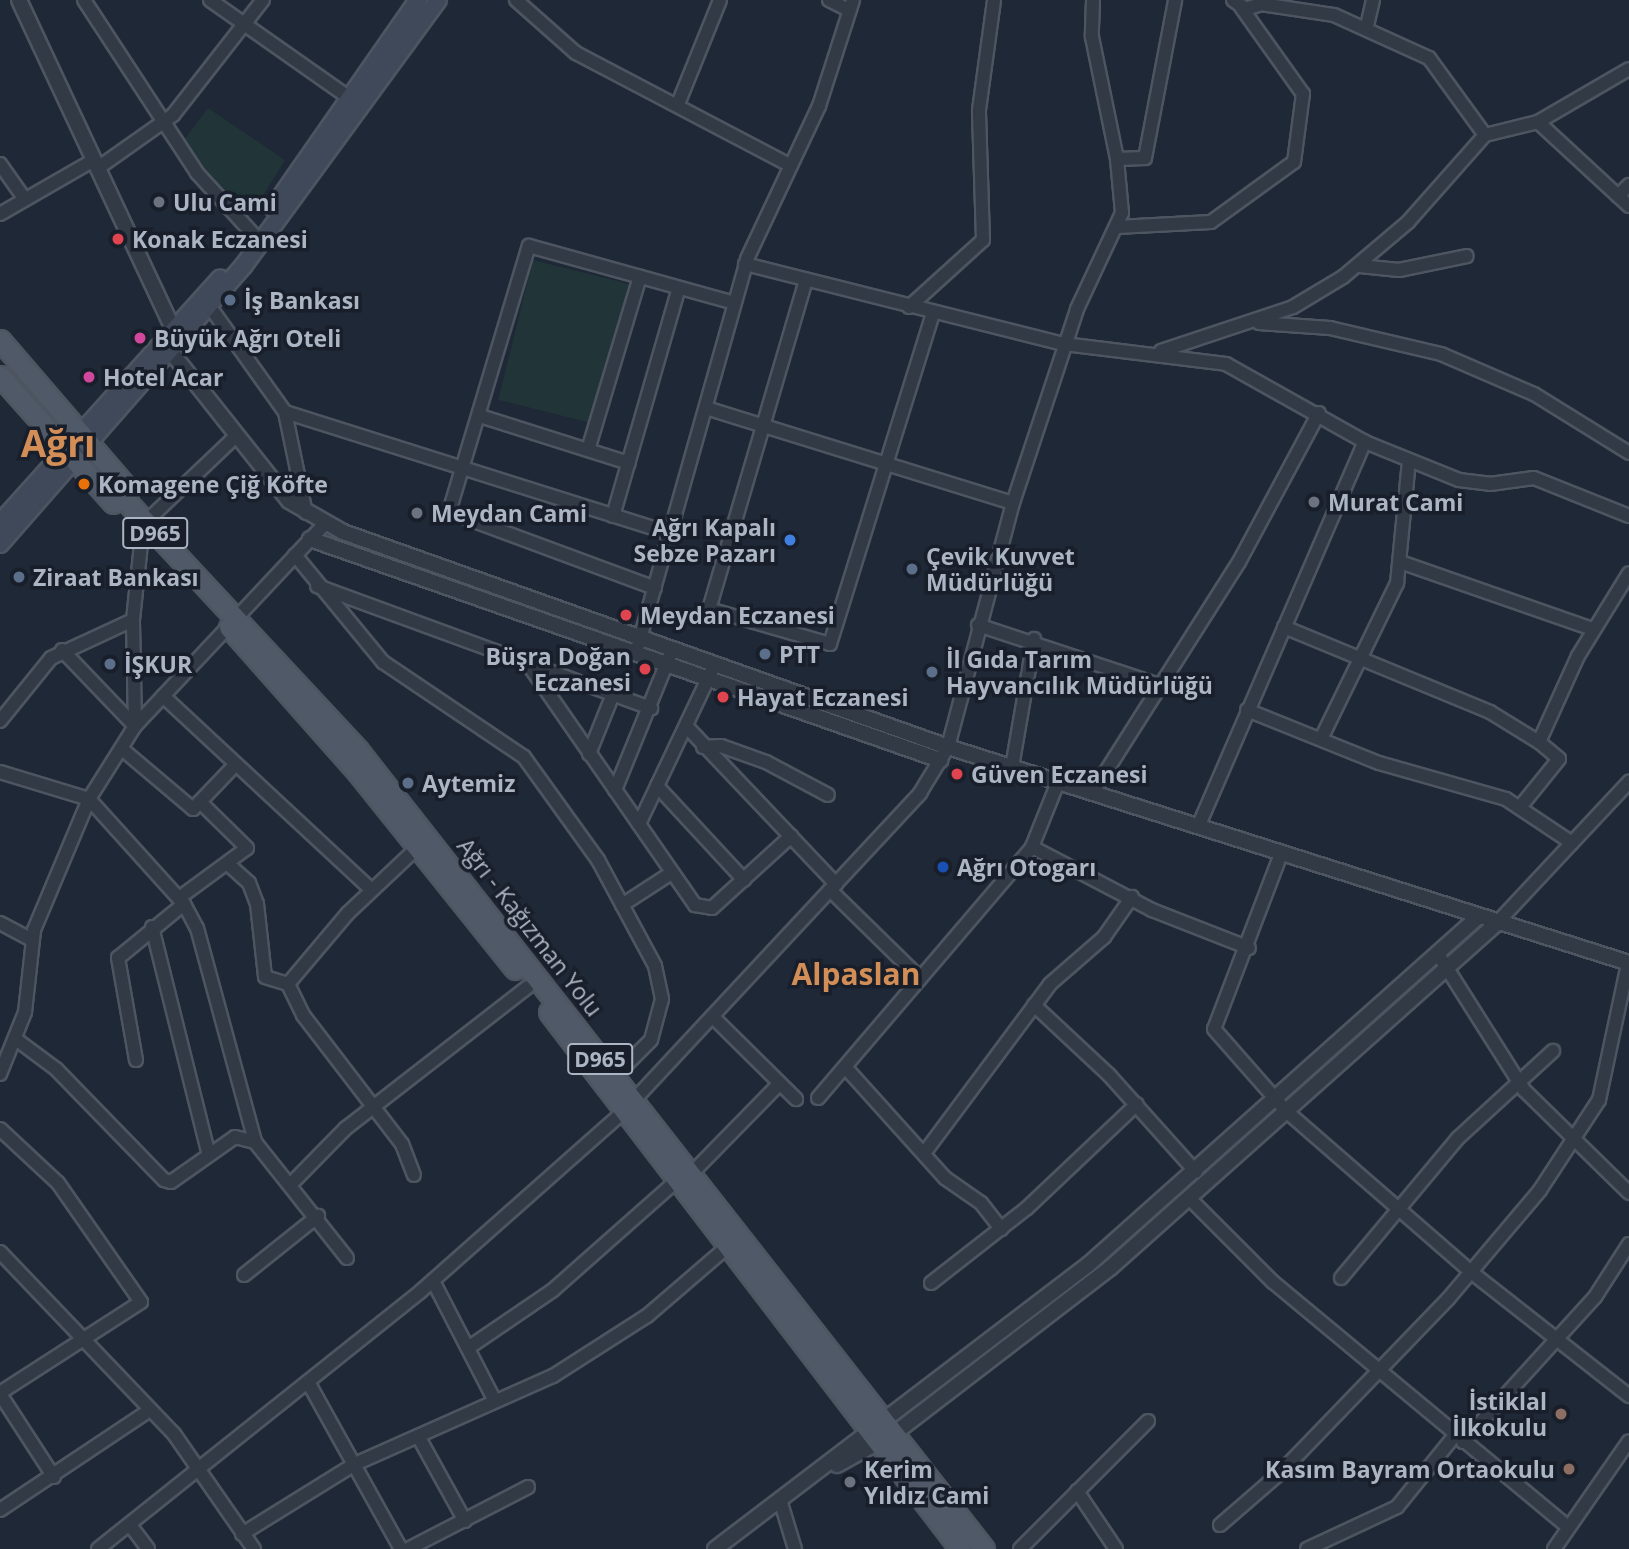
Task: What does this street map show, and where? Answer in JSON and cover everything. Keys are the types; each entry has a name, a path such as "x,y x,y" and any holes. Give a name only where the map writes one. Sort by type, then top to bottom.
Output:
{"main road":[{"path":"0,523 80,447 210,307 355,102 418,0"},
{"path":"0,544 254,235 355,102 438,0"},
{"path":"0,340 142,534 234,623"},
{"path":"0,362 40,406"},
{"path":"0,376 80,447 207,572 234,623"},
{"name":"Ağrı - Kağızman Yolu","path":"111,485 200,582 419,846 683,1178 889,1425 984,1549"},
{"name":"Ağrı - Kağızman Yolu","path":"234,623 358,750 614,1077 627,1109"},
{"name":"Ağrı - Kağızman Yolu","path":"683,1178 725,1249 960,1549"}],"street":[{"path":"19,0 174,331"},
{"path":"84,0 163,124 208,187 254,235"},
{"path":"210,0 242,26 355,102"},
{"path":"0,214 24,198 96,164 163,124 263,0"},
{"path":"516,0 576,53 789,164"},
{"path":"678,104 720,0"},
{"path":"639,643 745,264 789,164 819,106 851,5 829,0"},
{"path":"909,307 983,240 978,110 995,0"},
{"path":"98,1549 433,1281 627,1109 920,793 948,747 978,625 1013,503 1064,344 1117,227 1122,204 1117,159 1091,37 1093,0"},
{"path":"1117,159 1145,158 1175,0"},
{"path":"1367,26 1373,0"},
{"path":"1237,4 1262,2 1367,26 1429,58 1485,135"},
{"path":"1117,227 1211,222 1294,162 1303,94 1237,4"},
{"path":"1156,353 1252,323 1293,307 1360,266 1485,135 1538,122 1629,69"},
{"path":"1538,122 1629,206"},
{"path":"0,164 24,198"},
{"path":"1618,196 1629,185"},
{"path":"655,588 449,512 529,246 734,303"},
{"path":"1360,266 1399,270 1468,256"},
{"path":"745,264 933,314 1064,344 1156,353 1226,364 1319,413 1365,442 1459,480 1490,484 1534,478 1629,516"},
{"path":"588,450 640,277"},
{"path":"806,280 709,609 830,644 884,463 933,314"},
{"path":"613,516 679,288"},
{"path":"210,307 285,412 306,513"},
{"path":"1252,323 1330,328 1441,354 1534,394 1629,453"},
{"path":"171,352 236,436 306,513 325,524 639,643"},
{"path":"706,408 1013,503"},
{"path":"285,412 668,533"},
{"path":"1093,792 1239,562 1319,413"},
{"path":"480,416 629,463"},
{"path":"152,516 236,436"},
{"path":"1198,827 1365,442"},
{"path":"1321,739 1403,564 1409,461"},
{"path":"0,1074 17,1040 33,940 89,799 135,726 325,524"},
{"path":"135,726 134,620 142,534"},
{"path":"310,539 671,654 940,760"},
{"path":"295,555 316,586 383,662 524,757 574,822 655,966 663,999 651,1040 614,1077"},
{"path":"1403,564 1593,629"},
{"path":"1539,742 1593,629 1629,573"},
{"path":"316,586 651,708"},
{"path":"0,720 62,650 134,620"},
{"path":"978,625 1034,639 1160,685"},
{"path":"1284,627 1490,712 1539,742 1559,759 1521,806"},
{"path":"1012,767 1034,639"},
{"path":"62,650 135,726"},
{"path":"615,790 671,654"},
{"path":"526,661 639,824 670,874 695,905 707,910 792,836"},
{"path":"712,669 1477,918 1629,963 1611,1064 1589,1122 1471,1272 1378,1372 1220,1525"},
{"path":"639,824 712,669"},
{"path":"589,754 613,694"},
{"path":"163,696 371,889"},
{"path":"1247,710 1321,739 1521,806 1572,843"},
{"path":"686,726 703,747 792,836 833,887 920,978"},
{"path":"703,747 721,746 766,762 828,795"},
{"path":"122,749 193,808 235,765"},
{"path":"0,772 89,799 182,901 197,928 255,1142 292,1182 347,1258"},
{"path":"818,1098 1031,847 1058,782"},
{"path":"889,1425 1110,1268 1188,1198 1280,1106 1442,961 1496,923 1629,782"},
{"path":"657,786 744,880"},
{"path":"136,1060 117,967 125,949 247,848 200,802"},
{"path":"288,984 371,889 419,846"},
{"path":"1031,847 1132,897 1249,948"},
{"path":"1281,854 1249,948 1213,1022 1280,1106 1556,1343 1629,1396"},
{"path":"228,863 249,883 257,904 265,977 288,984 372,1109 402,1144 414,1175"},
{"path":"622,905 670,874"},
{"path":"925,1152 1034,1005 1104,937 1132,897"},
{"path":"1442,961 1477,918"},
{"path":"0,923 33,940"},
{"path":"152,927 208,1150"},
{"path":"1442,961 1521,1086 1629,1193"},
{"path":"292,1182 372,1109 528,986"},
{"path":"1034,1005 1137,1104 1196,1172"},
{"path":"713,1017 796,1099"},
{"path":"17,1040 56,1069 164,1180 178,1178 208,1150 235,1137 255,1142"},
{"path":"1341,1278 1395,1206 1469,1127 1521,1086 1553,1051"},
{"path":"846,1068 1001,1229"},
{"path":"471,1346 553,1290 683,1178 779,1084"},
{"path":"932,1283 1001,1229 1137,1104"},
{"path":"715,1549 889,1425 1280,1106"},
{"path":"2,1135 58,1183 141,1302 0,1393 54,1477"},
{"path":"1188,1198 1378,1372 1567,1526"},
{"path":"243,1275 318,1216"},
{"path":"1307,1549 1397,1507 1459,1439 1556,1343 1629,1244"},
{"path":"242,1534 355,1464 495,1401 604,1345 725,1249"},
{"path":"0,1252 150,1410 198,1469 254,1549"},
{"path":"433,1281 471,1346 495,1401"},
{"path":"308,1382 401,1549"},
{"path":"0,1510 54,1477 150,1410"},
{"path":"1020,1549 1148,1421"},
{"path":"418,1436 465,1521"},
{"path":"1554,1549 1567,1526 1629,1441"},
{"path":"408,1549 528,1487"},
{"path":"1077,1492 1116,1549"},
{"path":"780,1503 795,1549"},
{"path":"130,1525 148,1549"}],"green space":[{"path":"208,108 285,160 249,218 215,193 183,141"},
{"path":"533,260 631,284 596,424 498,400"}],"tunnel":[{"path":"40,406 111,485"}],"place":[{"name":"Ulu Cami","path":"159,202"},
{"name":"Konak Eczanesi","path":"118,239"},
{"name":"İş Bankası","path":"230,300"},
{"name":"Büyük Ağrı Oteli","path":"140,338"},
{"name":"Hotel Acar","path":"89,377"},
{"name":"Komagene Çiğ Köfte","path":"84,484"},
{"name":"Murat Cami","path":"1314,502"},
{"name":"Meydan Cami","path":"417,513"},
{"name":"Ağrı Kapalı Sebze Pazarı","path":"790,540"},
{"name":"Çevik Kuvvet Müdürlüğü","path":"912,569"},
{"name":"Ziraat Bankası","path":"19,577"},
{"name":"Meydan Eczanesi","path":"626,615"},
{"name":"PTT","path":"765,654"},
{"name":"İŞKUR","path":"110,664"},
{"name":"Büşra Doğan Eczanesi","path":"645,669"},
{"name":"İl Gıda Tarım Hayvancılık Müdürlüğü","path":"932,672"},
{"name":"Hayat Eczanesi","path":"723,697"},
{"name":"Güven Eczanesi","path":"957,774"},
{"name":"Aytemiz","path":"408,783"},
{"name":"Ağrı Otogarı","path":"943,867"},
{"name":"İstiklal İlkokulu","path":"1561,1414"},
{"name":"Kasım Bayram Ortaokulu","path":"1569,1469"},
{"name":"Kerim Yıldız Cami","path":"850,1482"}],"district":[{"name":"Ağrı","path":"58,443"},
{"name":"Alpaslan","path":"856,974"}]}
